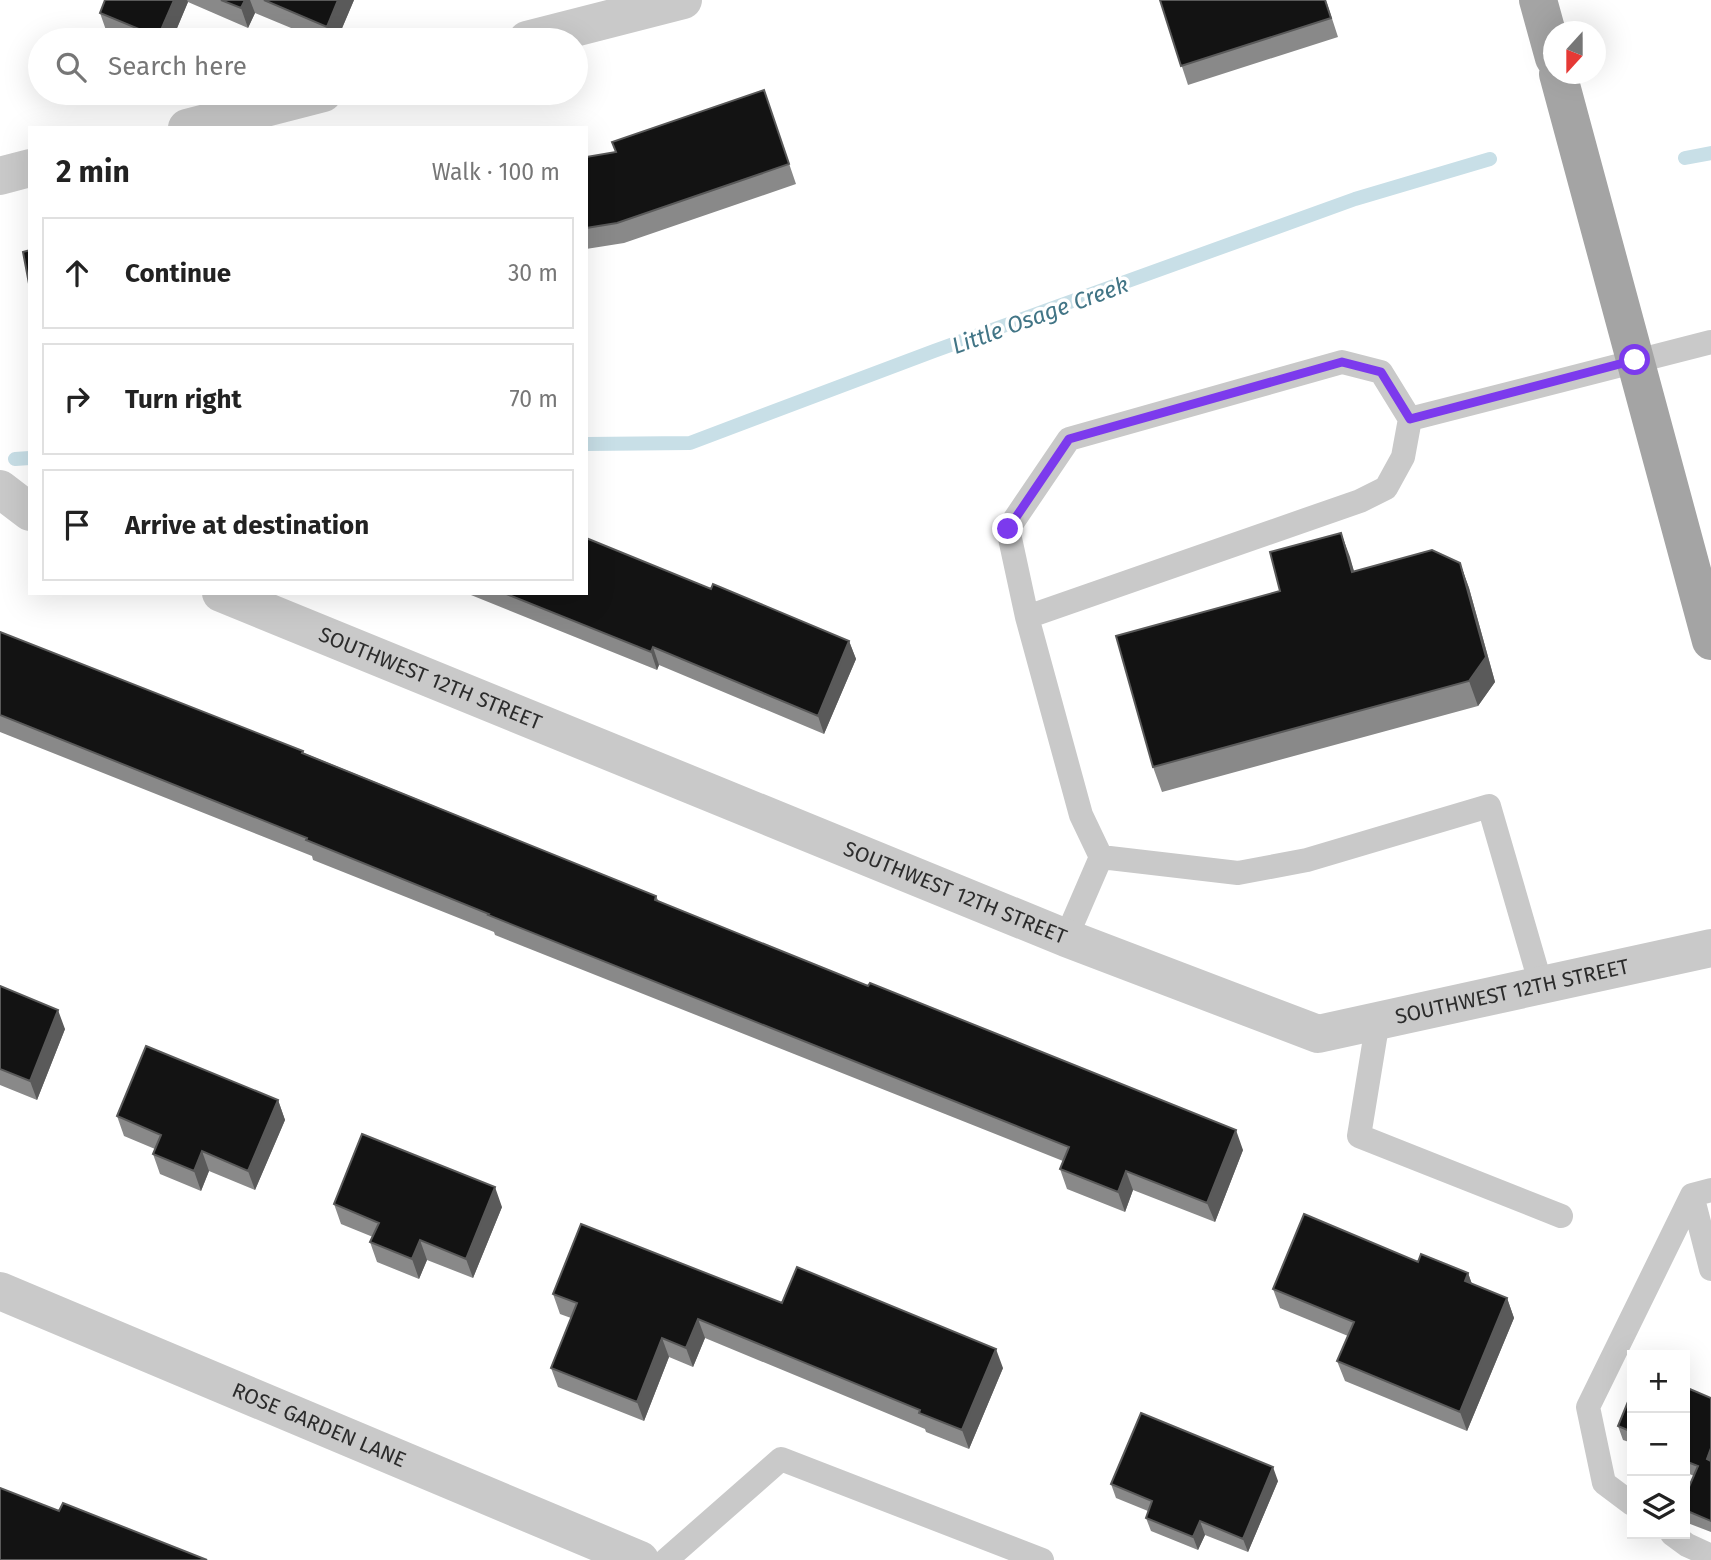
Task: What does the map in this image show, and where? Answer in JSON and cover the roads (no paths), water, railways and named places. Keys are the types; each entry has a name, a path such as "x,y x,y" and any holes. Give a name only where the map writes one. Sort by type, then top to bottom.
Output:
{"main road":[{"path":"1538,0 1543,21"},
{"path":"1561,84 1711,641"}],"street":[{"path":"574,28 683,0"},
{"path":"195,126 276,105"},
{"path":"0,176 28,169"},
{"path":"0,489 28,510"},
{"name":"SOUTHWEST 12TH STREET","path":"227,595 1066,938 1318,1034 1711,948"},
{"name":"ROSE GARDEN LANE","path":"0,1292 640,1560"}],"lane":[{"path":"1410,419 1711,342"},
{"path":"1027,617 1360,501 1386,488 1403,457 1410,419 1381,372 1342,362 1069,439 1008,529 1027,617 1081,815 1101,857 1066,938"},
{"path":"1101,857 1238,873 1307,860 1489,806 1541,985"},
{"path":"1378,1020 1359,1136 1561,1216"},
{"path":"1701,1192 1711,1269"},
{"path":"1627,1500 1604,1483 1588,1407 1701,1192"},
{"path":"666,1560 781,1459 1042,1560"},
{"path":"1678,1539 1711,1556"}],"waterway":[{"name":"Little Osage Creek","path":"1685,158 1711,153"},
{"name":"Little Osage Creek","path":"588,444 690,443 934,351 1355,199 1490,159"},
{"name":"Little Osage Creek","path":"15,459 28,458"}]}
